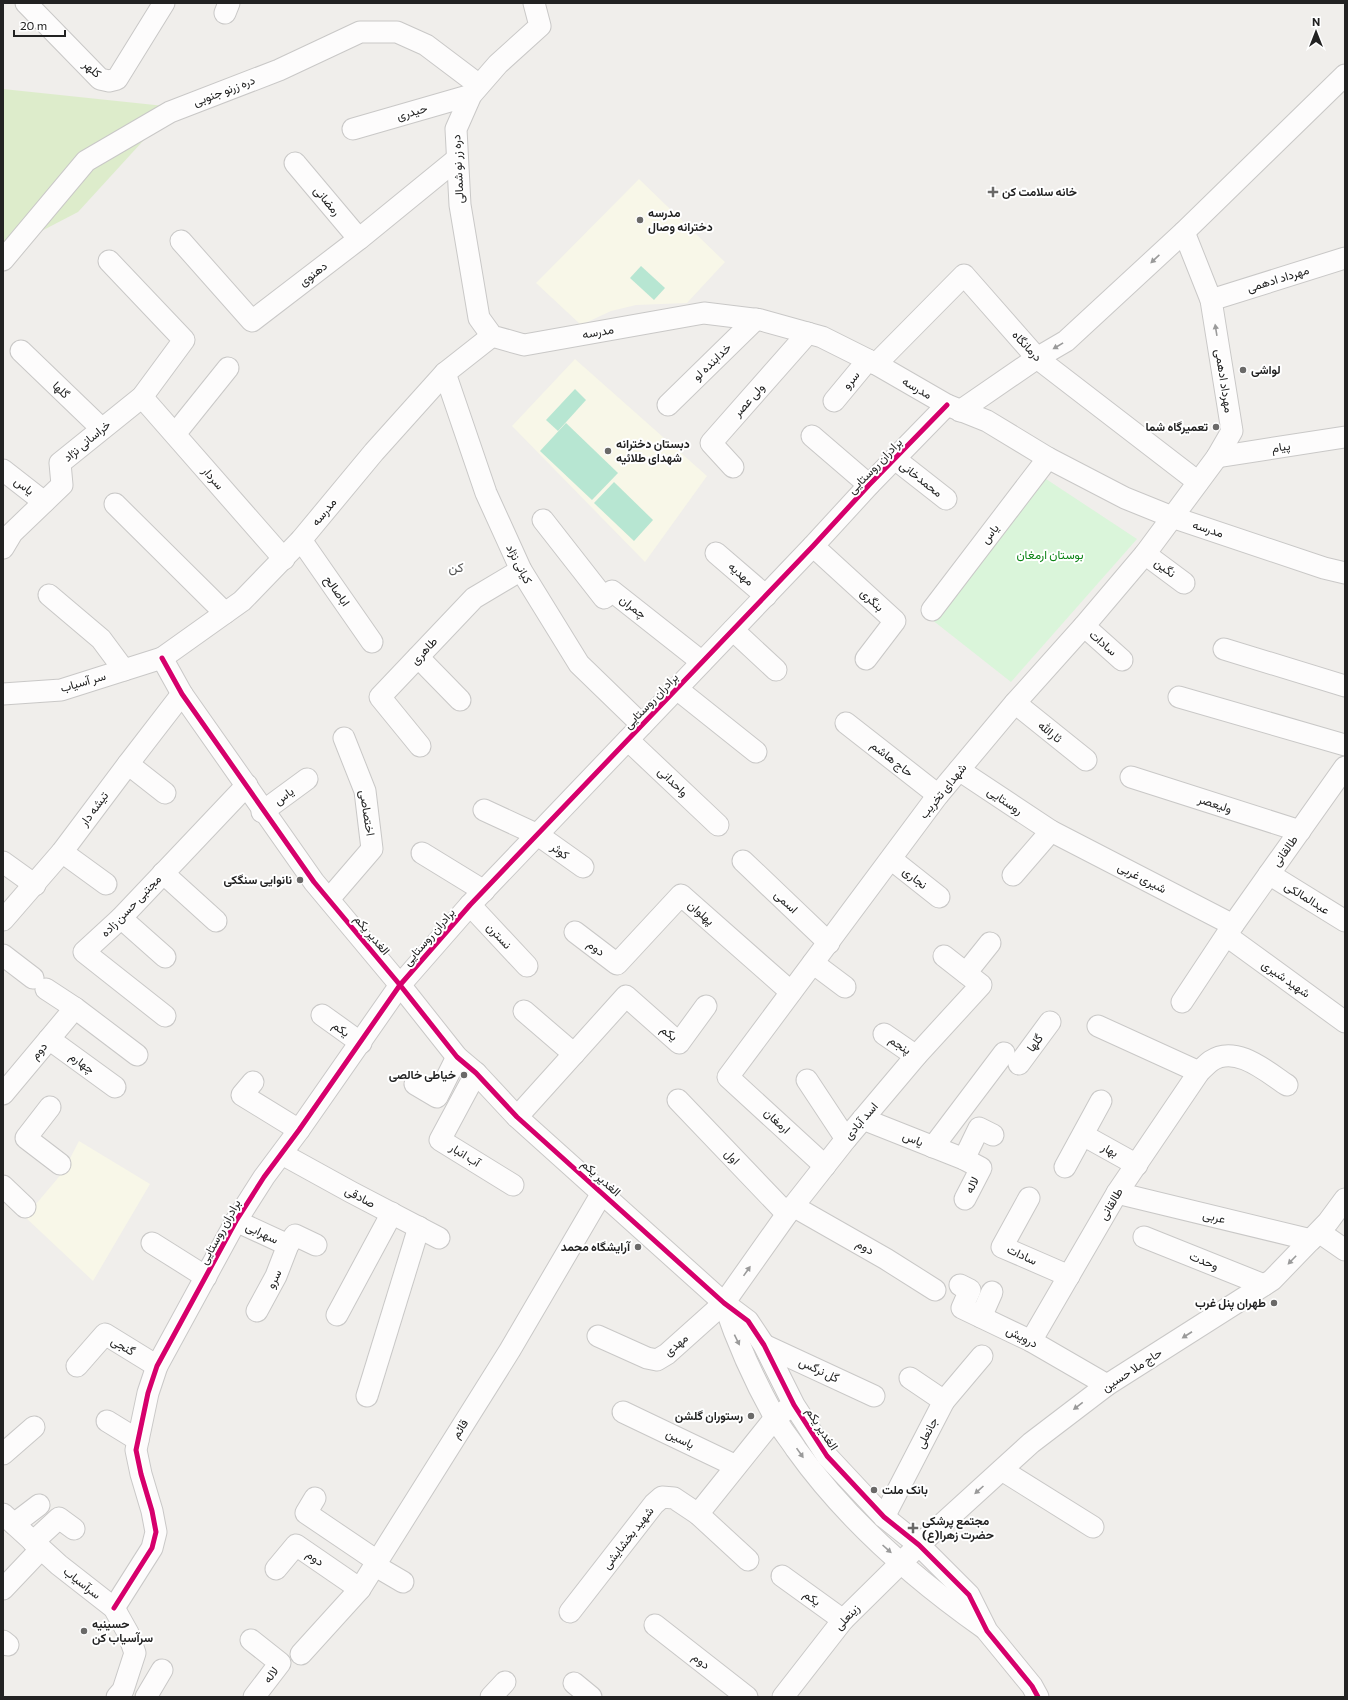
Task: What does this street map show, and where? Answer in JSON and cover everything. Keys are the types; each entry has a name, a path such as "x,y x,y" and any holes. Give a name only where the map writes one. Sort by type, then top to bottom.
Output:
{"street":[{"name":"کلهر","path":"26,3 100,79 109,81 117,79 164,3"},
{"name":"دره زر نو شمالی","path":"492,336 479,318 460,205 456,129 475,90 498,64 540,26 534,3"},
{"name":"دره زرنو جنوبی","path":"3,260 86,161 170,112 279,70 360,32 397,32 426,44 475,90"},
{"path":"954,408 1066,341 1184,232 1345,74"},
{"name":"حیدری","path":"353,129 475,90"},
{"name":"دهنوی","path":"181,241 252,321 359,239 457,159"},
{"name":"رمضانی","path":"295,163 359,239"},
{"name":"مهرداد ادهمی","path":"1172,517 1217,457 1232,431 1211,300 1184,232"},
{"name":"مهرداد ادهمى","path":"1211,300 1345,258"},
{"path":"109,261 184,340 142,397"},
{"name":"درمانگاه","path":"872,362 964,275 1037,358 1198,482"},
{"name":"مدرسه","path":"162,658 242,601 301,540 374,452 445,373 492,336 524,346 704,313 756,319 822,337 872,362 954,408 986,421 1048,458 1125,498 1172,517 1324,568 1345,573"},
{"name":"خدابنده لو","path":"668,405 756,319"},
{"name":"ولی عصر","path":"733,468 711,443 808,333"},
{"name":"گلها","path":"21,351 102,428"},
{"name":"سرو","path":"834,401 872,362"},
{"path":"175,434 228,368"},
{"name":"کیانی نژاد","path":"445,373 486,493 521,570 579,664 635,732"},
{"name":"خراسانی نژاد","path":"3,548 12,533 62,486 60,463 142,397"},
{"name":"سردار","path":"142,397 284,559"},
{"name":"برادران روستایی","path":"114,1608 148,1553 156,1532 152,1510 140,1474 136,1450 148,1393 157,1366 236,1221 264,1178 400,985 477,898 766,596 869,485 895,459 954,408"},
{"path":"812,436 869,485"},
{"name":"پیام","path":"1217,457 1345,437"},
{"name":"یاس","path":"932,610 1048,458"},
{"name":"محمدخانی","path":"895,459 946,499"},
{"name":"یاس","path":"3,470 44,502"},
{"path":"116,504 226,613"},
{"name":"شهدای تخریب","path":"728,1077 938,795 1015,703 1084,626 1145,554 1172,517"},
{"name":"چمران","path":"543,520 604,598 612,591 702,662"},
{"name":"اباصالح","path":"301,540 372,642"},
{"name":"بنگری","path":"813,546 895,621 866,659"},
{"name":"مهدیه","path":"716,553 766,596"},
{"name":"نگین","path":"1145,554 1184,583"},
{"name":"طاهری","path":"420,746 380,697 474,598 521,570"},
{"path":"49,595 102,639 124,670"},
{"name":"سادات","path":"1084,626 1122,660"},
{"path":"733,630 776,670"},
{"path":"1224,650 1345,686"},
{"path":"418,657 460,700"},
{"name":"سر آسیاب","path":"3,694 61,690 162,658"},
{"name":"الغدیر یکم","path":"162,658 182,694 314,882 400,985 457,1057 476,1073 517,1117 724,1303 748,1322 764,1345 794,1405 827,1456 884,1517 920,1546 969,1595 987,1631 1032,1686 1038,1697"},
{"path":"677,689 756,752"},
{"name":"تیشه دار","path":"3,920 35,885 62,852 182,694"},
{"path":"1179,697 1345,745"},
{"name":"ثارالله","path":"1015,703 1086,760"},
{"name":"حاج هاشم","path":"846,723 938,795"},
{"name":"واحدانی","path":"635,732 718,825"},
{"name":"اختصاصی","path":"329,899 372,849 365,791 344,738"},
{"path":"128,764 165,794"},
{"name":"طالقانی","path":"1230,931 1345,767"},
{"name":"روستایی","path":"959,770 1051,832"},
{"name":"ولیعصر","path":"1131,776 1300,831"},
{"name":"یاس","path":"263,811 306,779"},
{"name":"مجتبی حسن زاده","path":"165,1016 84,952 163,874 247,785"},
{"path":"484,810 538,835"},
{"path":"1013,875 1051,832"},
{"name":"شیری غربی","path":"1051,832 1230,931"},
{"name":"کوثر","path":"538,835 583,867"},
{"path":"62,852 106,884"},
{"name":"نسترن","path":"422,853 477,898 527,966"},
{"name":"نجاری","path":"891,859 939,897"},
{"name":"اسمی","path":"743,861 828,942"},
{"path":"3,862 35,885"},
{"path":"163,874 216,921"},
{"name":"عبدالمالکی","path":"1269,874 1345,921"},
{"name":"پهلوان","path":"617,964 681,895 791,992"},
{"path":"120,918 165,957"},
{"path":"1182,1002 1230,931"},
{"name":"شهید شیری","path":"1230,931 1345,1022"},
{"name":"دوم","path":"575,932 617,964"},
{"path":"966,973 990,943"},
{"path":"3,955 137,1056"},
{"name":"اسد آبادی","path":"724,1303 790,1210 846,1139 916,1056 981,985 944,956"},
{"path":"813,963 845,987"},
{"name":"یکم","path":"574,1054 626,996 679,1043 706,1006"},
{"name":"دوم","path":"3,1094 75,1008"},
{"path":"517,1117 574,1054 524,1011"},
{"name":"یکم","path":"322,1016 360,1043"},
{"name":"گلها","path":"934,1147 1012,1058 1050,1022"},
{"path":"1098,1026 1199,1072"},
{"name":"پنجم","path":"884,1034 916,1056"},
{"name":"چهارم","path":"49,1039 116,1087"},
{"name":"طالقانی","path":"1031,1341 1117,1193 1199,1072 1212,1060 1228,1055 1243,1058 1287,1085"},
{"path":"415,1084 437,1097 457,1057"},
{"name":"آب انبار","path":"476,1073 440,1140 513,1185"},
{"name":"ارمغان","path":"728,1077 825,1166"},
{"path":"807,1080 846,1139"},
{"path":"253,1082 242,1096 299,1130"},
{"name":"اول","path":"678,1100 790,1210"},
{"path":"1065,1167 1101,1101"},
{"path":"50,1107 26,1138 60,1164"},
{"name":"یاس","path":"863,1119 964,1159"},
{"path":"964,1159 979,1128 993,1135"},
{"name":"بهار","path":"1083,1135 1137,1164"},
{"name":"صادقی","path":"282,1154 439,1238"},
{"name":"لاله","path":"964,1159 981,1168 965,1199"},
{"path":"3,1186 24,1207"},
{"name":"قائم","path":"301,1654 360,1589 510,1350 602,1193"},
{"name":"عربی","path":"1117,1193 1315,1236"},
{"name":"سادات","path":"1029,1198 1002,1247 1069,1276"},
{"name":"حاج ملا حسین","path":"920,1546 1031,1443 1107,1385 1272,1280 1328,1222 1345,1198"},
{"name":"دوم","path":"790,1210 886,1259 935,1290"},
{"path":"337,1315 392,1213"},
{"name":"سهرابی","path":"236,1221 288,1245"},
{"path":"367,1396 419,1227"},
{"path":"288,1245 295,1235 316,1245"},
{"path":"1315,1236 1345,1250"},
{"name":"وحدت","path":"1144,1237 1264,1285"},
{"path":"152,1243 206,1277"},
{"name":"سرو","path":"257,1311 276,1276 288,1245"},
{"name":"درویش","path":"960,1285 970,1290 962,1308 1031,1341 1107,1385"},
{"path":"981,1317 992,1292"},
{"path":"724,1303 734,1332 775,1418 811,1470 853,1518 902,1563 956,1608 987,1631"},
{"name":"مهدی","path":"598,1336 647,1358 657,1360 667,1354 724,1303"},
{"name":"گنجی","path":"77,1366 105,1334 157,1366"},
{"name":"گل نرگس","path":"764,1345 874,1396"},
{"name":"جانعلی","path":"884,1517 944,1401 982,1356"},
{"path":"910,1378 944,1401"},
{"path":"698,1514 775,1418 794,1405"},
{"name":"یاسین","path":"624,1412 736,1466"},
{"path":"107,1421 138,1440"},
{"path":"3,1454 34,1427"},
{"path":"1002,1470 1093,1527"},
{"name":"شهید بخشایشی","path":"570,1612 654,1504 662,1497 674,1498 698,1514 748,1560"},
{"path":"315,1498 306,1513 402,1582"},
{"path":"8,1519 38,1505"},
{"path":"3,1589 59,1518 74,1529"},
{"name":"سرآسیاب","path":"8,1519 37,1545 114,1608 128,1633 135,1653 125,1695"},
{"name":"دوم","path":"276,1569 296,1545 360,1589"},
{"name":"زینعلی","path":"783,1697 842,1620 920,1546"},
{"name":"یکم","path":"782,1576 842,1620"},
{"name":"دوم","path":"655,1626 747,1697"},
{"name":"لاله","path":"251,1640 280,1663 254,1697"},
{"path":"146,1697 162,1670"},
{"path":"490,1697 505,1682"},
{"path":"574,1683 591,1697"}],"shaded area":[{"name":"مدرسه دخترانه وصال","path":"639,179 725,262 687,303 636,305 611,311 581,325 536,283"},
{"name":"دبستان دخترانه شهدای طلائیه","path":"575,359 707,476 645,562 512,426"},
{"path":"79,1141 150,1184 93,1281 25,1217 63,1172"}],"green space":[{"path":"3,89 174,107 78,212 3,251"},
{"path":"641,266 665,288 654,300 630,278"},
{"path":"575,389 586,400 558,431 546,420"},
{"path":"566,423 618,473 592,500 540,451"},
{"name":"بوستان ارمغان","path":"1043,477 1137,539 1011,682 931,619"},
{"path":"614,482 653,520 634,541 594,503"}],"cycle path":[{"path":"114,1608 152,1548 156,1532 136,1450 148,1393 157,1366 236,1221 264,1177 299,1130 400,985 470,905 813,546 869,485 947,405"},
{"path":"162,658 182,694 314,882 400,985 457,1057 476,1073 517,1117 724,1303 748,1321 764,1345 794,1405 827,1456 884,1517 919,1545 969,1595 987,1631 1032,1686 1038,1697"}],"place":[{"name":"خانه سلامت کن","path":"993,192"},
{"name":"مدرسه دخترانه وصال","path":"640,220"},
{"name":"لواشی","path":"1243,370"},
{"name":"تعمیرگاه شما","path":"1216,427"},
{"name":"دبستان دخترانه شهدای طلائیه","path":"608,451"},
{"name":"نانوایی سنگکی","path":"300,880"},
{"name":"خیاطی خالصی","path":"464,1075"},
{"name":"آرایشگاه محمد","path":"638,1247"},
{"name":"طهران پنل غرب","path":"1274,1303"},
{"name":"رستوران گلشن","path":"751,1416"},
{"name":"بانک ملت","path":"874,1490"},
{"name":"مجتمع پرشکی حضرت زهرا(ع)","path":"913,1528"},
{"name":"حسینیه سرآسیاب کن","path":"84,1631"}],"district":[{"name":"کن","path":"456,567"}]}
